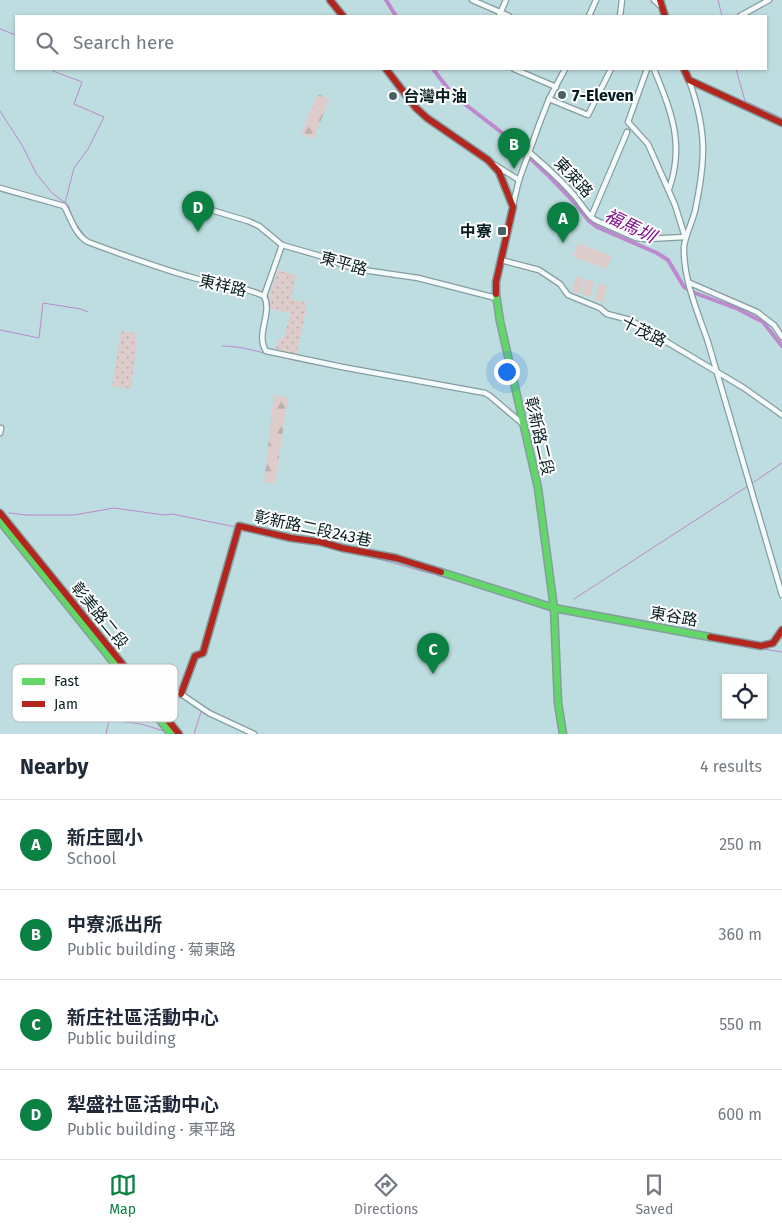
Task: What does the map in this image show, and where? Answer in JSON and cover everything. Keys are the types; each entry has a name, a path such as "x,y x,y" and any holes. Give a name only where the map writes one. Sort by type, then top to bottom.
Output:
{"street":[{"path":"330,0 342,15"},
{"path":"472,0 500,14 506,0"},
{"path":"589,15 594,0"},
{"path":"620,15 622,0"},
{"path":"654,0 662,8"},
{"path":"660,0 665,15"},
{"path":"742,15 770,0"},
{"path":"387,70 416,108 427,118 519,180"},
{"path":"516,70 556,88"},
{"path":"513,207 524,164 549,99 565,70"},
{"path":"549,99 588,115 610,70"},
{"path":"647,70 628,122 648,144 669,189 685,237 684,250 690,283 782,595"},
{"path":"654,70 667,100 676,140 677,153 674,175 669,189"},
{"path":"684,70 697,103 703,132 704,154 702,176 692,223 689,233 685,237"},
{"path":"689,80 782,123"},
{"path":"591,217 627,132"},
{"name":"東萊路","path":"528,154 559,178 584,206 591,217 636,238 685,237"},
{"path":"488,160 498,172 513,207"},
{"name":"東祥路","path":"0,188 64,206 70,220 88,242 170,271 213,283 250,290 264,296 266,305 261,341 266,350 297,358 484,393 524,425"},
{"name":"東平路","path":"201,207 247,220 259,226 282,245 331,259 342,265 418,278 496,298"},
{"name":"彰新路二段","path":"513,207 496,282 496,298 538,488 554,610 558,703 563,734"},
{"path":"264,296 282,245"},
{"name":"十茂路","path":"501,260 539,270 560,284 568,295 600,308 607,314 630,320 744,388 782,415"},
{"path":"690,283 757,312 774,325 782,337"},
{"path":"0,433 1,428"},
{"name":"彰美路二段","path":"0,512 65,598"},
{"name":"彰美路二段","path":"0,522 119,664"},
{"name":"彰新路二段243巷","path":"181,694 195,656 204,653 239,529 247,527 291,538 321,542 396,558 554,610"},
{"name":"東谷路","path":"554,610 761,646 772,643 782,630"},
{"path":"178,693 208,713 254,734"},
{"name":"彰美路二段","path":"162,722 171,734"},
{"name":"彰美路二段","path":"168,722 179,734"}],"green space":[{"path":"318,94 329,99 314,139 301,134"},
{"path":"578,243 612,256 607,269 573,257"},
{"path":"278,270 296,275 291,299 307,303 296,359 274,354 279,338 284,338 290,313 271,309 268,299"},
{"path":"576,276 584,279 580,294 572,292"},
{"path":"586,279 594,282 590,297 582,295"},
{"path":"599,284 607,286 603,302 594,300"},
{"path":"121,331 135,333 137,343 131,389 112,386"},
{"path":"274,395 288,398 275,484 264,482"}],"waterway":[{"name":"福馬圳","path":"386,0 395,15"},
{"path":"718,0 722,15"},
{"path":"0,29 15,35"},
{"path":"54,70 82,82 74,104 104,117 88,149 74,168 65,203"},
{"name":"福馬圳","path":"434,70 453,95 505,135 548,175 575,203 589,221 597,227 657,253 668,260 684,287 738,309 763,322 782,346"},
{"path":"736,70 745,101 782,118"},
{"path":"0,111 22,145 36,173 52,193 68,205 74,221 87,239"},
{"path":"22,196 64,209"},
{"path":"80,238 84,243 110,252"},
{"path":"197,281 244,291"},
{"path":"0,330 39,338 43,303 81,309 88,312"},
{"path":"222,346 245,348 329,367"},
{"path":"751,484 782,463"},
{"path":"574,599 748,486"},
{"path":"9,513 74,515 114,508 164,515 172,514 236,527"},
{"path":"313,544 386,561 479,587"},
{"path":"492,592 552,611"},
{"path":"556,612 631,625"},
{"path":"763,649 782,652"},
{"path":"194,734 201,712"},
{"path":"106,734 109,722"},
{"path":"125,722 141,724 167,732"}],"traffic: fast":[{"path":"496,294 500,321 538,488 554,608 558,703 563,734"},
{"path":"0,521 115,664"},
{"path":"441,572 554,608 710,637"},
{"path":"161,722 171,734"}],"traffic: jam":[{"path":"330,0 342,15"},
{"path":"660,0 665,15"},
{"path":"387,70 416,108 427,118 488,160 499,172 513,207 496,282 496,294"},
{"path":"684,70 689,80 782,123"},
{"path":"0,513 122,664"},
{"path":"181,694 195,656 203,653 239,526 396,558 441,572"},
{"path":"710,637 761,646 773,643 782,630"},
{"path":"169,722 179,734"}],"place":[{"name":"7-Eleven","path":"562,95"},
{"name":"台灣中油","path":"393,96"},
{"name":"中寮派出所","path":"514,169"},
{"name":"中寮","path":"502,231"},
{"name":"犁盛社區活動中心","path":"198,232"},
{"name":"新庄國小","path":"563,243"},
{"name":"新庄社區活動中心","path":"433,674"}]}
